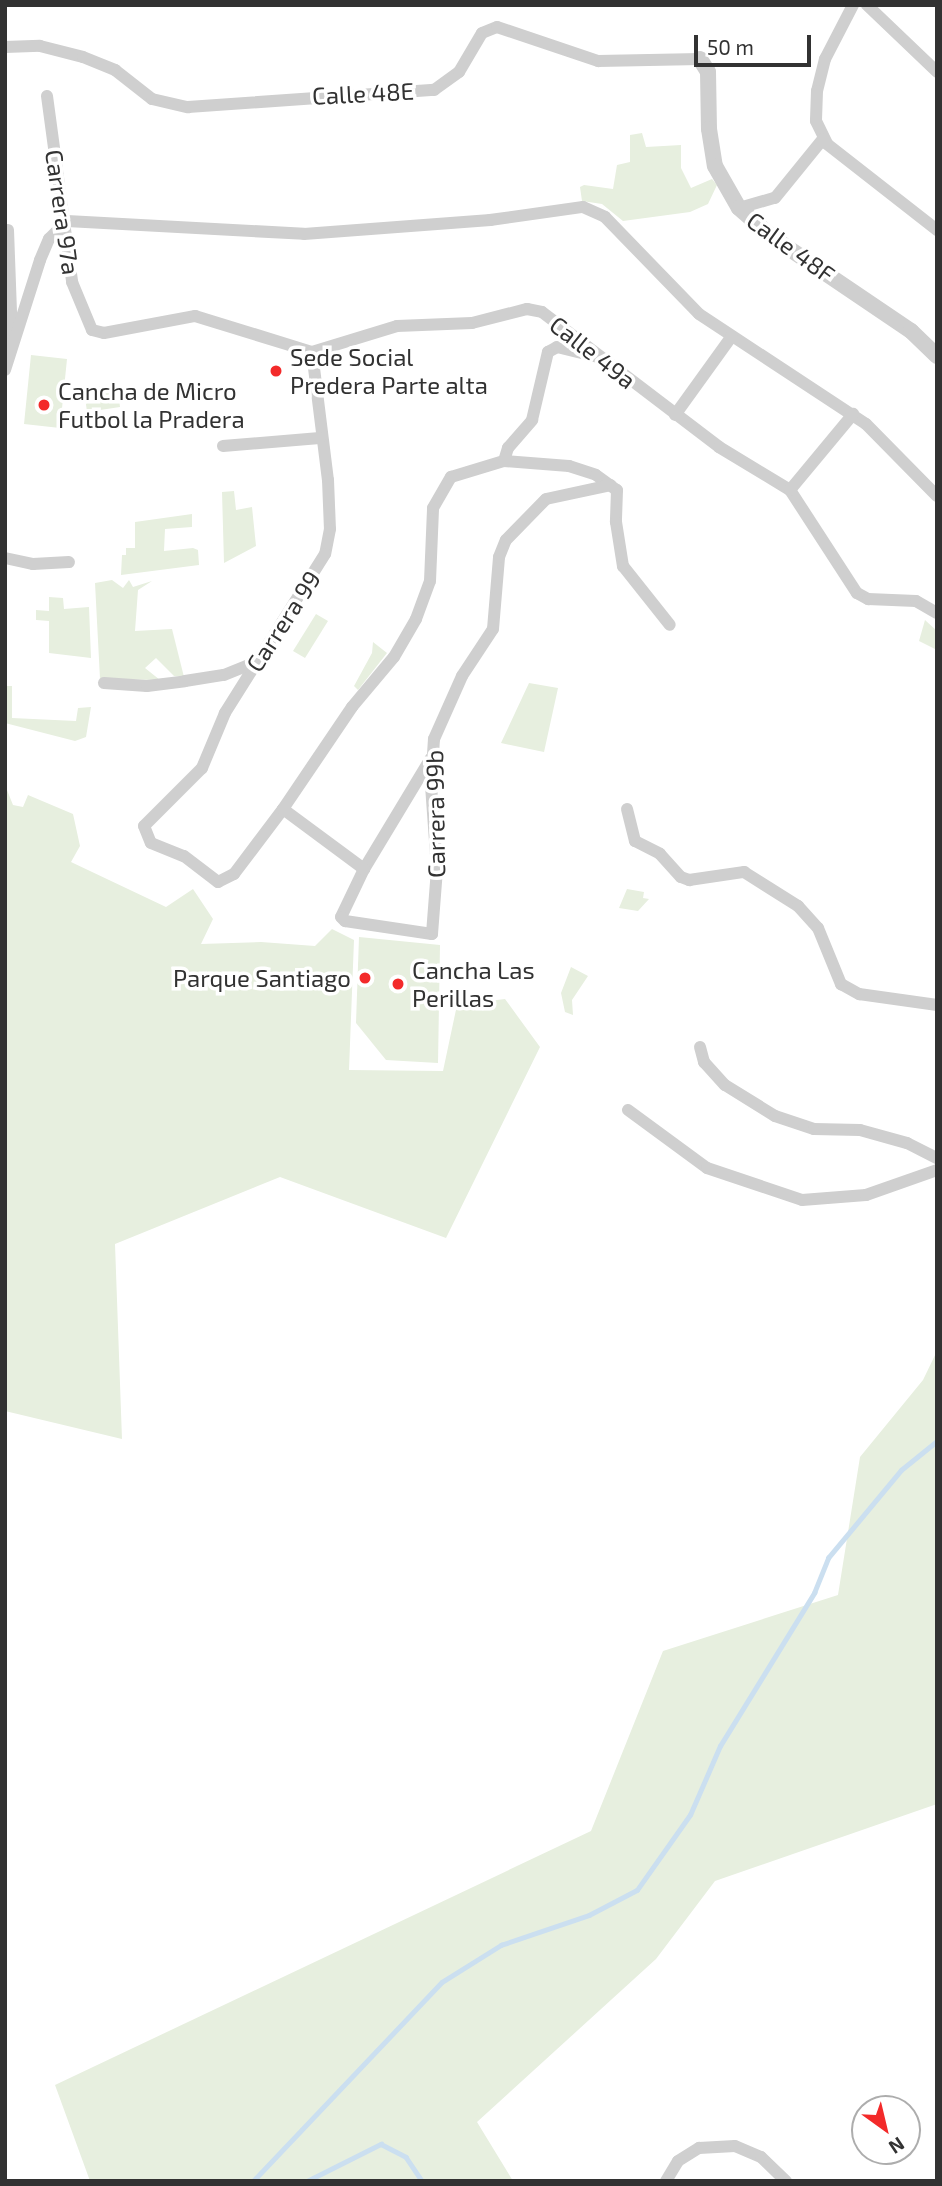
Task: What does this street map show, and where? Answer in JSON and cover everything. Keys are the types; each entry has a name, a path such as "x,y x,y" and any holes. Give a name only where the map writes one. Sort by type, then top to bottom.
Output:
{"street":[{"path":"853,5 828,48 817,90 816,121 823,139 937,230"},
{"path":"867,5 937,72"},
{"name":"Calle 48E","path":"5,47 40,46 83,57 115,70 152,99 188,107 434,90 459,72 482,33 497,27 598,61 700,59"},
{"name":"Calle 48F","path":"700,59 708,72 709,130 715,166 739,208 772,237 911,331 937,356"},
{"name":"Carrera 97a","path":"47,96 67,221 72,282 87,325 104,333 195,316 312,352"},
{"path":"739,208 775,198 823,139"},
{"path":"5,370 40,260 49,239 67,221 304,234 491,220 583,206 605,217 685,303 853,414 937,496"},
{"path":"8,230 12,349"},
{"name":"Calle 49a","path":"312,352 397,326 474,323 527,309 549,316 675,415 790,490"},
{"path":"675,415 732,336"},
{"path":"504,461 508,448 532,420 548,352 557,347 598,357"},
{"name":"Carrera 99","path":"283,809 227,881 213,880 184,856 162,849 145,836 147,819 202,768 225,713 325,554 330,529 312,352"},
{"path":"853,414 790,490 857,593 868,599 916,601 937,613"},
{"path":"223,446 320,438"},
{"path":"432,758 364,869 283,809 352,707 394,657 425,602 432,517 441,493 451,477 504,461 569,466 611,485 619,495 616,522 624,566 670,625"},
{"name":"Carrera 99b","path":"364,869 341,918 352,923 432,934 437,869 432,758 446,705 493,629 499,557 506,540 546,499 611,485"},
{"path":"5,558 33,564 69,562"},
{"path":"104,683 147,686 185,681 224,675 254,663"},
{"path":"627,808 635,841 660,854 681,877 689,880 744,872 798,906 818,928 841,984 859,994 937,1005"},
{"path":"700,1047 705,1062 725,1085 775,1116 814,1129 872,1133 907,1143 937,1158"},
{"path":"628,1110 707,1168 802,1200 866,1195 937,1170"},
{"path":"666,2181 678,2161 699,2148 736,2146 761,2157 786,2181"}],"green space":[{"path":"642,133 646,147 681,145 681,168 691,188 712,179 717,185 708,204 690,212 623,221 602,204 582,201 580,187 584,185 613,189 617,165 630,162 630,135"},
{"name":"Cancha de Micro Futbol la Pradera","path":"31,355 67,359 60,428 24,424"},
{"path":"117,384 120,407 87,412 84,389"},
{"path":"234,491 236,510 252,507 256,546 224,563 222,492"},
{"path":"192,514 192,527 165,529 164,551 193,548 198,550 199,565 121,575 122,555 126,555 126,548 135,548 135,522"},
{"path":"112,580 123,588 129,580 133,587 152,581 138,590 135,631 172,629 184,677 174,676 156,658 145,668 160,680 100,679 95,583"},
{"path":"49,597 63,598 64,609 89,607 91,658 49,653 49,621 36,620 36,610 49,611"},
{"path":"316,614 328,621 305,658 293,651"},
{"path":"925,620 937,631 937,650 919,641"},
{"path":"373,642 387,653 358,690 354,686 372,653"},
{"path":"529,683 558,688 544,752 501,743"},
{"path":"5,686 12,686 12,718 76,721 78,708 91,707 86,737 75,741 5,723"},
{"path":"5,785 13,805 23,807 28,795 73,814 80,846 71,862 166,907 193,889 213,919 201,944 261,942 315,946 332,929 354,940 349,1070 443,1071 457,1005 505,999 540,1047 446,1238 280,1177 115,1244 122,1439 5,1411"},
{"path":"627,889 644,892 643,898 649,899 638,911 619,908"},
{"name":"Cancha Las Perillas","path":"359,937 440,945 438,1063 386,1060 356,1023"},
{"path":"571,967 588,976 572,1000 573,1015 565,1012 561,993"},
{"path":"937,1351 937,1804 715,1881 656,1959 477,2122 513,2181 90,2181 55,2085 591,1831 663,1651 838,1595 860,1457 923,1380"}],"waterway":[{"path":"253,2181 442,1982 501,1945 589,1915 637,1890 690,1815 720,1746 814,1593 828,1558 901,1470 937,1441"},
{"path":"307,2181 381,2144 406,2157 422,2181"}],"place":[{"name":"Sede Social Predera Parte alta","path":"276,371"},
{"name":"Cancha de Micro Futbol la Pradera","path":"44,405"},
{"name":"Parque Santiago","path":"365,978"},
{"name":"Cancha Las Perillas","path":"398,984"}]}
